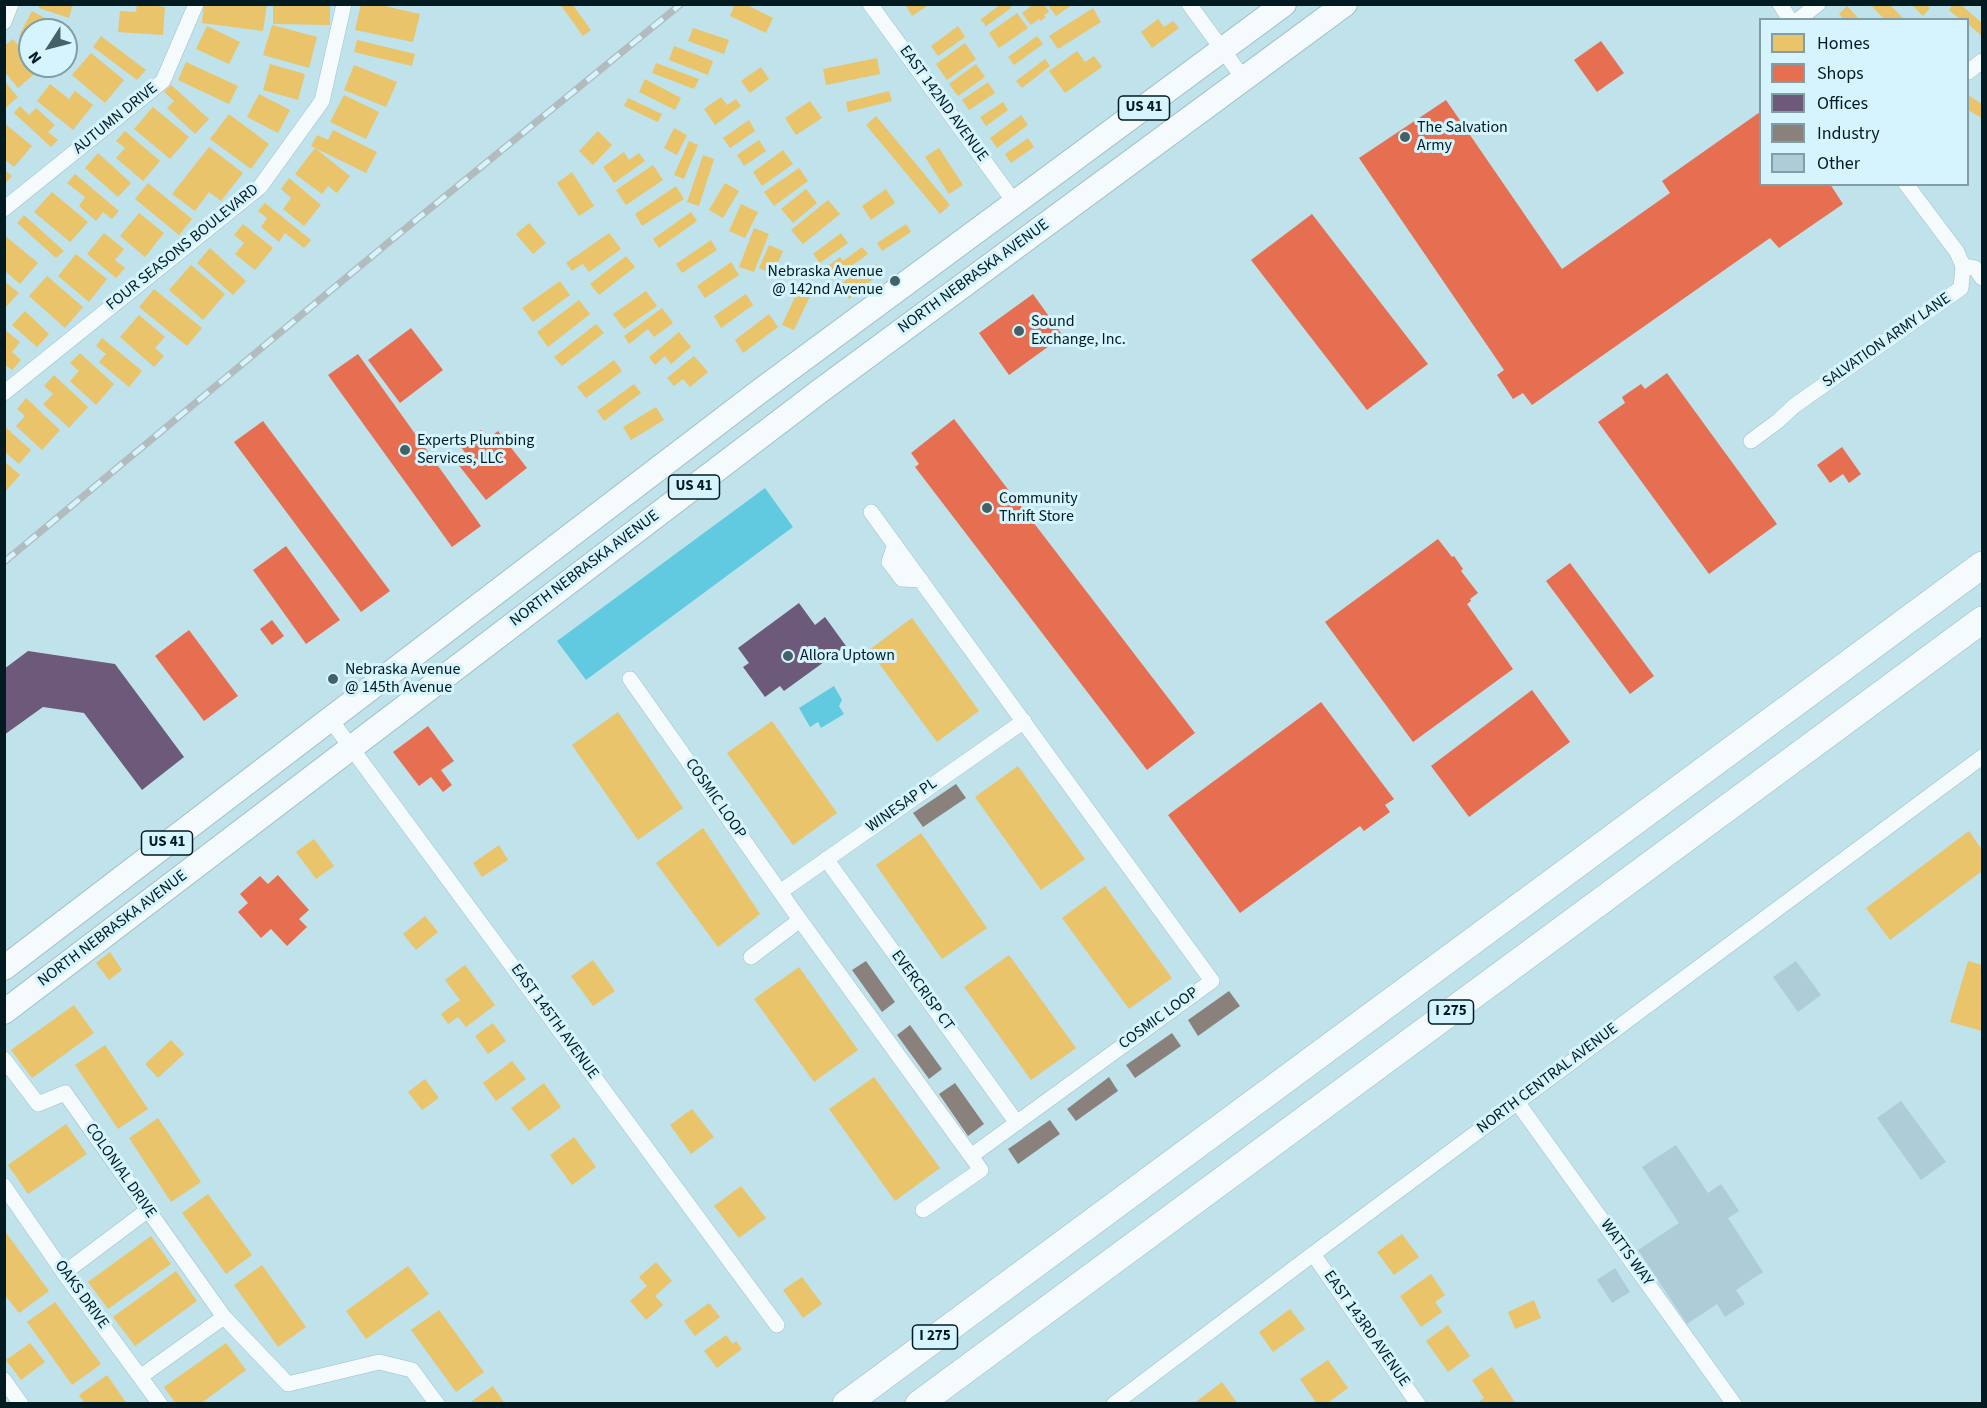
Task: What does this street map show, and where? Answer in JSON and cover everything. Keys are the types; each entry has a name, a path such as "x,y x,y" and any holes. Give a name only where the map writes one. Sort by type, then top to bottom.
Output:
{"highway":[{"name":"I 275","path":"846,1404 1983,566"},
{"name":"I 275","path":"919,1404 1983,620"}],"main road":[{"name":"US 41","path":"4,968 760,391 1284,4"},
{"name":"NORTH NEBRASKA AVENUE","path":"4,1012 819,391 1345,4"},
{"path":"1249,31 1269,60"},
{"path":"1015,203 1024,211 1039,216 1059,214"}],"street":[{"path":"4,22 11,4"},
{"name":"AUTUMN DRIVE","path":"4,209 163,81 196,4"},
{"name":"FOUR SEASONS BOULEVARD","path":"4,393 260,187 322,100 344,4"},
{"name":"EAST 142ND AVENUE","path":"870,4 1015,203"},
{"path":"1189,4 1244,79"},
{"path":"1780,4 1789,18"},
{"path":"1800,18 1818,4"},
{"path":"1969,71 1983,61"},
{"path":"1907,186 1956,252 1963,266 1975,268 1983,278"},
{"name":"SALVATION ARMY LANE","path":"1751,441 1794,406 1961,288 1963,266"},
{"name":"COSMIC LOOP","path":"630,679 800,920 971,1156 1212,981 921,580 902,579 889,562 895,544 871,512"},
{"name":"EAST 145TH AVENUE","path":"330,719 777,1325"},
{"name":"WINESAP PL","path":"780,892 1024,721"},
{"name":"NORTH CENTRAL AVENUE","path":"1114,1404 1983,757"},
{"name":"EVERCRISP CT","path":"826,860 1017,1123"},
{"path":"751,957 800,920"},
{"name":"COLONIAL DRIVE","path":"4,1059 38,1104 65,1093 224,1317 288,1384 379,1362 412,1370 437,1404"},
{"name":"WATTS WAY","path":"1517,1102 1734,1404"},
{"path":"923,1210 981,1170 971,1156"},
{"name":"OAKS DRIVE","path":"4,1186 64,1273 160,1404"},
{"path":"64,1273 148,1210"},
{"name":"EAST 143RD AVENUE","path":"1313,1254 1418,1404"},
{"path":"140,1377 224,1317"},
{"path":"4,1380 21,1404"},
{"path":"1132,1390 1142,1404"}],"water":[{"path":"765,488 793,527 586,680 557,641"},
{"path":"834,686 842,700 839,706 844,714 821,728 818,722 810,727 799,708"}],"building: Homes":[{"path":"40,4 73,4 69,18 39,8"},
{"path":"137,4 165,7 163,35 118,32 120,11 136,12"},
{"path":"204,4 267,4 263,31 202,23"},
{"path":"273,4 330,5 330,25 273,24"},
{"path":"361,4 376,4 420,14 413,42 355,30"},
{"path":"560,4 572,4 591,30 583,36"},
{"path":"735,4 745,4 773,18 766,33 730,16"},
{"path":"905,4 930,4 912,16"},
{"path":"1001,4 1009,4 1011,8 985,27 980,20"},
{"path":"1034,4 1044,4 1049,12 1041,21 1039,19 1031,25 1022,13"},
{"path":"1053,4 1073,4 1056,16 1049,7"},
{"path":"1870,4 1889,4 1903,18 1883,18"},
{"path":"1911,4 1926,4 1930,8 1923,16"},
{"path":"1953,4 1960,4 1982,23 1982,36 1969,25 1969,18 1959,18 1949,10"},
{"path":"1847,6 1858,18 1842,18 1839,14"},
{"path":"1093,8 1101,22 1058,49 1049,36"},
{"path":"32,11 45,18 28,18"},
{"path":"1017,13 1028,28 999,48 989,33"},
{"path":"1158,19 1164,27 1173,21 1179,28 1152,48 1141,32"},
{"path":"272,25 317,37 309,68 263,55"},
{"path":"207,26 240,42 229,64 196,49"},
{"path":"958,26 965,37 938,56 931,46"},
{"path":"693,28 729,40 724,54 688,41"},
{"path":"101,36 146,70 137,80 93,47"},
{"path":"1037,36 1043,44 1014,65 1008,57"},
{"path":"13,39 18,45 18,78 30,78 18,88 4,71 4,46"},
{"path":"357,40 415,54 412,66 354,52"},
{"path":"965,43 976,59 947,80 936,64"},
{"path":"674,46 713,61 708,75 669,60"},
{"path":"1077,51 1085,62 1094,56 1102,67 1065,93 1049,71"},
{"path":"91,53 124,80 105,103 76,78 78,78 78,68"},
{"path":"877,58 880,74 826,85 823,69"},
{"path":"1045,59 1050,66 1022,88 1016,81"},
{"path":"186,62 238,86 229,104 178,80"},
{"path":"656,63 699,79 694,89 652,73"},
{"path":"270,64 305,74 298,100 263,90"},
{"path":"976,64 985,77 958,96 949,84"},
{"path":"354,65 397,82 386,107 344,90"},
{"path":"761,67 769,79 750,93 741,81"},
{"path":"645,79 681,98 675,110 639,92"},
{"path":"4,81 18,97 4,109"},
{"path":"988,82 995,93 969,110 962,100"},
{"path":"50,84 69,99 75,91 93,105 73,130 37,101"},
{"path":"171,85 209,119 195,134 167,108 174,101 164,92"},
{"path":"889,91 892,101 848,112 846,102"},
{"path":"259,94 290,110 278,133 247,117"},
{"path":"344,95 379,112 366,139 330,122"},
{"path":"1969,96 1982,104 1982,118 1969,111"},
{"path":"721,97 727,105 736,99 741,106 715,125 704,109"},
{"path":"628,98 662,114 658,122 624,106"},
{"path":"810,101 822,118 796,135 785,118"},
{"path":"1003,102 1008,110 986,126 980,117"},
{"path":"20,106 29,115 36,108 55,125 48,132 58,140 51,147 14,113"},
{"path":"153,107 189,137 170,159 134,129"},
{"path":"229,114 269,144 251,169 210,139"},
{"path":"1021,115 1028,125 997,148 990,138"},
{"path":"876,116 950,205 940,214 866,125"},
{"path":"749,120 755,131 730,148 723,138"},
{"path":"4,123 32,146 14,167 4,159"},
{"path":"674,128 687,135 677,155 664,148"},
{"path":"333,130 377,152 366,173 311,146 317,135 328,140"},
{"path":"125,131 160,161 143,181 116,158 125,148 116,141"},
{"path":"598,131 612,145 593,165 579,151"},
{"path":"1028,138 1034,147 1011,163 1005,154"},
{"path":"759,140 766,151 744,166 737,155"},
{"path":"689,141 698,145 684,179 674,175"},
{"path":"209,147 243,173 221,201 209,192 195,211 172,194"},
{"path":"315,148 350,176 337,193 328,186 322,194 295,174"},
{"path":"939,148 963,185 949,194 925,157"},
{"path":"783,150 793,164 762,186 753,172"},
{"path":"624,152 629,160 639,153 645,161 614,183 603,167"},
{"path":"98,153 131,183 118,197 85,168"},
{"path":"703,155 714,159 699,206 687,202"},
{"path":"653,165 663,180 626,205 616,190"},
{"path":"799,168 808,181 774,206 764,192"},
{"path":"4,169 12,176 4,185"},
{"path":"572,172 594,206 579,216 557,183"},
{"path":"75,174 119,211 112,219 103,212 96,221 79,206 85,197 67,183"},
{"path":"289,178 321,205 304,226 283,209 291,198 281,189"},
{"path":"148,183 192,219 179,235 135,199"},
{"path":"725,183 739,191 723,218 709,210"},
{"path":"676,186 684,199 642,226 635,214"},
{"path":"806,189 817,203 793,223 781,209"},
{"path":"886,189 895,203 871,220 862,206"},
{"path":"52,192 88,222 70,242 34,212"},
{"path":"828,200 840,214 803,244 791,230"},
{"path":"265,203 311,240 304,248 285,233 279,242 261,227 267,218 258,211"},
{"path":"741,204 758,212 745,238 729,231"},
{"path":"691,212 697,221 659,248 653,239"},
{"path":"139,213 164,233 145,257 120,236"},
{"path":"24,215 64,251 56,258 17,223"},
{"path":"529,223 546,243 533,254 516,234"},
{"path":"243,224 273,248 255,270 235,254 244,243 234,235"},
{"path":"906,224 911,232 882,251 877,243"},
{"path":"754,228 769,234 754,272 739,267"},
{"path":"104,233 124,249 115,260 125,268 116,278 87,254"},
{"path":"609,233 621,249 589,272 583,264 572,271 566,263"},
{"path":"841,233 848,243 820,263 813,254"},
{"path":"4,235 38,263 20,284 4,270"},
{"path":"711,240 717,250 682,273 676,264"},
{"path":"769,245 783,251 773,274 759,268"},
{"path":"862,247 868,254 832,280 827,272 830,270 828,266 840,257 843,261"},
{"path":"210,248 246,281 233,295 197,263"},
{"path":"76,254 107,279 89,302 58,276"},
{"path":"626,256 635,267 599,295 590,284"},
{"path":"731,262 739,275 705,298 697,286"},
{"path":"877,264 883,271 849,299 843,292 846,289 841,284 853,274 858,280"},
{"path":"191,265 225,294 203,320 169,290"},
{"path":"47,276 83,307 65,328 29,296"},
{"path":"4,281 19,293 4,309"},
{"path":"560,281 570,295 533,322 522,308"},
{"path":"802,282 814,288 794,330 782,325"},
{"path":"154,289 202,328 187,346 139,307"},
{"path":"646,291 657,306 624,329 613,314"},
{"path":"746,294 753,305 721,328 714,316"},
{"path":"579,300 590,314 548,347 537,332"},
{"path":"662,308 673,323 654,337 648,329 629,344 624,336"},
{"path":"25,311 49,334 37,347 12,325"},
{"path":"769,314 778,327 743,353 735,340"},
{"path":"139,315 165,337 155,348 164,356 154,367 120,337"},
{"path":"596,324 604,333 562,366 554,357"},
{"path":"4,329 20,342 12,352 21,360 12,370 4,364"},
{"path":"679,332 691,347 671,364 665,356 655,365 649,357"},
{"path":"102,338 142,371 129,387 99,362 106,354 96,346"},
{"path":"80,353 114,384 96,405 70,381 79,371 70,363"},
{"path":"694,356 708,372 690,387 683,379 674,386 667,378"},
{"path":"614,360 622,371 586,398 577,387"},
{"path":"54,375 88,407 69,428 43,404 53,394 44,386"},
{"path":"634,384 641,393 604,421 597,411"},
{"path":"26,398 60,430 42,450 16,426 25,416 17,409"},
{"path":"656,407 664,420 631,440 623,427"},
{"path":"4,426 31,450 19,464 4,451"},
{"path":"4,461 20,475 4,493"},
{"path":"912,618 979,711 937,742 869,650"},
{"path":"618,712 683,808 638,840 572,745"},
{"path":"772,721 837,813 793,845 727,753"},
{"path":"1018,766 1085,859 1041,890 975,797"},
{"path":"703,828 760,914 718,947 656,863"},
{"path":"1969,831 1982,850 1982,871 1890,940 1866,908"},
{"path":"921,833 987,928 942,959 876,865"},
{"path":"314,839 334,866 316,879 296,852"},
{"path":"499,845 508,860 482,877 473,863"},
{"path":"1105,886 1172,978 1129,1009 1062,918"},
{"path":"425,916 438,932 416,950 403,934"},
{"path":"110,952 122,970 109,980 96,963"},
{"path":"1009,955 1076,1048 1031,1080 964,987"},
{"path":"593,960 615,991 593,1006 571,976"},
{"path":"1968,961 1982,965 1982,1031 1950,1022"},
{"path":"465,965 495,1005 466,1027 458,1017 448,1024 441,1014 460,1000 445,980"},
{"path":"799,967 858,1050 814,1082 754,999"},
{"path":"74,1005 94,1033 32,1078 11,1050"},
{"path":"493,1023 506,1041 488,1054 475,1036"},
{"path":"171,1040 184,1054 158,1078 145,1064"},
{"path":"105,1045 148,1109 118,1129 75,1065"},
{"path":"512,1061 526,1079 496,1101 483,1083"},
{"path":"874,1077 940,1168 895,1201 829,1109"},
{"path":"425,1079 439,1098 422,1110 408,1092"},
{"path":"544,1083 561,1107 529,1131 511,1108"},
{"path":"692,1109 714,1137 691,1154 670,1125"},
{"path":"158,1118 201,1182 171,1202 129,1138"},
{"path":"66,1124 87,1154 28,1194 8,1165"},
{"path":"574,1137 596,1167 572,1185 550,1155"},
{"path":"741,1186 766,1218 739,1238 714,1206"},
{"path":"208,1194 252,1255 226,1274 182,1213"},
{"path":"4,1230 49,1291 19,1313 4,1294"},
{"path":"1402,1234 1419,1257 1394,1275 1377,1252"},
{"path":"151,1236 171,1264 108,1309 88,1282"},
{"path":"656,1262 672,1281 655,1296 663,1305 646,1320 630,1301 647,1286 639,1277"},
{"path":"262,1265 306,1327 278,1347 234,1285"},
{"path":"408,1266 429,1294 366,1339 346,1311"},
{"path":"176,1271 197,1301 135,1346 113,1317"},
{"path":"1431,1274 1445,1295 1435,1302 1442,1312 1421,1327 1400,1296"},
{"path":"802,1277 822,1304 803,1318 783,1290"},
{"path":"1534,1300 1541,1318 1515,1329 1508,1312"},
{"path":"55,1302 101,1364 72,1385 27,1322"},
{"path":"709,1303 720,1317 695,1336 684,1321"},
{"path":"1290,1309 1305,1329 1273,1352 1259,1332"},
{"path":"439,1310 484,1372 456,1392 411,1330"},
{"path":"1448,1325 1470,1356 1448,1372 1426,1341"},
{"path":"726,1335 733,1344 736,1341 742,1349 717,1368 704,1351"},
{"path":"30,1343 45,1362 21,1380 6,1360"},
{"path":"226,1343 246,1370 200,1404 176,1404 164,1387"},
{"path":"1328,1360 1348,1388 1326,1404 1317,1404 1300,1379"},
{"path":"1492,1367 1516,1404 1476,1404 1484,1398 1472,1380"},
{"path":"107,1375 127,1404 85,1404 79,1395"},
{"path":"1222,1382 1238,1404 1193,1404"},
{"path":"493,1386 505,1404 468,1404"}],"building: Shops":[{"path":"1601,41 1624,73 1597,92 1574,60"},
{"path":"1446,100 1562,269 1670,193 1662,181 1759,113 1759,186 1831,186 1843,204 1779,248 1770,238 1532,405 1523,393 1513,399 1497,375 1504,370 1359,158"},
{"path":"1312,214 1428,364 1367,410 1251,260"},
{"path":"1033,294 1063,336 1009,375 979,333"},
{"path":"411,328 443,370 400,403 368,360"},
{"name":"Experts Plumbing Services, LLC","path":"358,354 481,526 452,547 328,375"},
{"path":"1667,373 1777,524 1709,574 1598,422 1625,403 1622,397 1641,384 1645,389"},
{"path":"954,419 1195,733 1147,770 915,467 919,464 911,453"},
{"path":"263,421 390,591 361,612 234,442"},
{"path":"481,430 488,439 498,431 527,468 486,500 457,463 467,455 460,446"},
{"path":"1842,447 1861,474 1849,483 1843,474 1830,483 1817,465"},
{"path":"1438,539 1452,557 1454,556 1463,569 1461,571 1478,593 1467,604 1513,669 1413,742 1325,622"},
{"path":"286,546 340,620 306,644 253,570"},
{"path":"1570,563 1654,676 1630,694 1546,581"},
{"path":"272,620 284,636 272,645 260,629"},
{"path":"189,630 238,696 204,721 155,656"},
{"path":"1532,690 1570,742 1469,817 1431,766"},
{"path":"1321,702 1394,799 1385,805 1390,812 1364,831 1360,826 1240,913 1168,815"},
{"path":"428,726 454,761 441,770 452,785 443,792 431,777 419,786 393,752"},
{"path":"278,875 309,910 299,919 307,927 287,946 271,929 261,938 238,912 248,903 240,894 260,876 268,884"}],"building: Offices":[{"name":"Allora Uptown","path":"799,603 815,625 825,617 846,646 784,691 780,686 765,697 743,667 749,663 738,648"},
{"path":"28,651 115,664 184,757 142,790 84,713 43,707 4,735 4,669"}],"building: Industry":[{"path":"956,784 966,798 923,827 913,813"},
{"path":"866,961 895,1002 882,1012 852,970"},
{"path":"1229,991 1240,1006 1198,1036 1188,1020"},
{"path":"910,1025 942,1069 929,1079 897,1035"},
{"path":"1172,1033 1181,1046 1135,1078 1126,1065"},
{"path":"1109,1077 1118,1091 1076,1121 1067,1109"},
{"path":"955,1083 984,1124 968,1136 939,1094"},
{"path":"1050,1120 1060,1134 1018,1164 1008,1149"}],"building: Other":[{"path":"1796,961 1821,995 1798,1012 1773,977"},
{"path":"1901,1101 1946,1162 1921,1180 1877,1118"},
{"path":"1676,1145 1708,1193 1721,1184 1739,1211 1728,1218 1763,1272 1736,1290 1745,1304 1725,1317 1717,1304 1687,1324 1638,1250 1679,1223 1642,1167"},
{"path":"1615,1268 1630,1292 1612,1303 1597,1280"}],"railway":[{"path":"4,562 389,242 681,4"}],"place":[{"name":"The Salvation Army","path":"1405,137"},
{"name":"Nebraska Avenue @ 142nd Avenue","path":"895,281"},
{"name":"Sound Exchange, Inc.","path":"1019,331"},
{"name":"Experts Plumbing Services, LLC","path":"405,450"},
{"name":"Community Thrift Store","path":"987,508"},
{"name":"Allora Uptown","path":"788,656"},
{"name":"Nebraska Avenue @ 145th Avenue","path":"333,679"}]}
